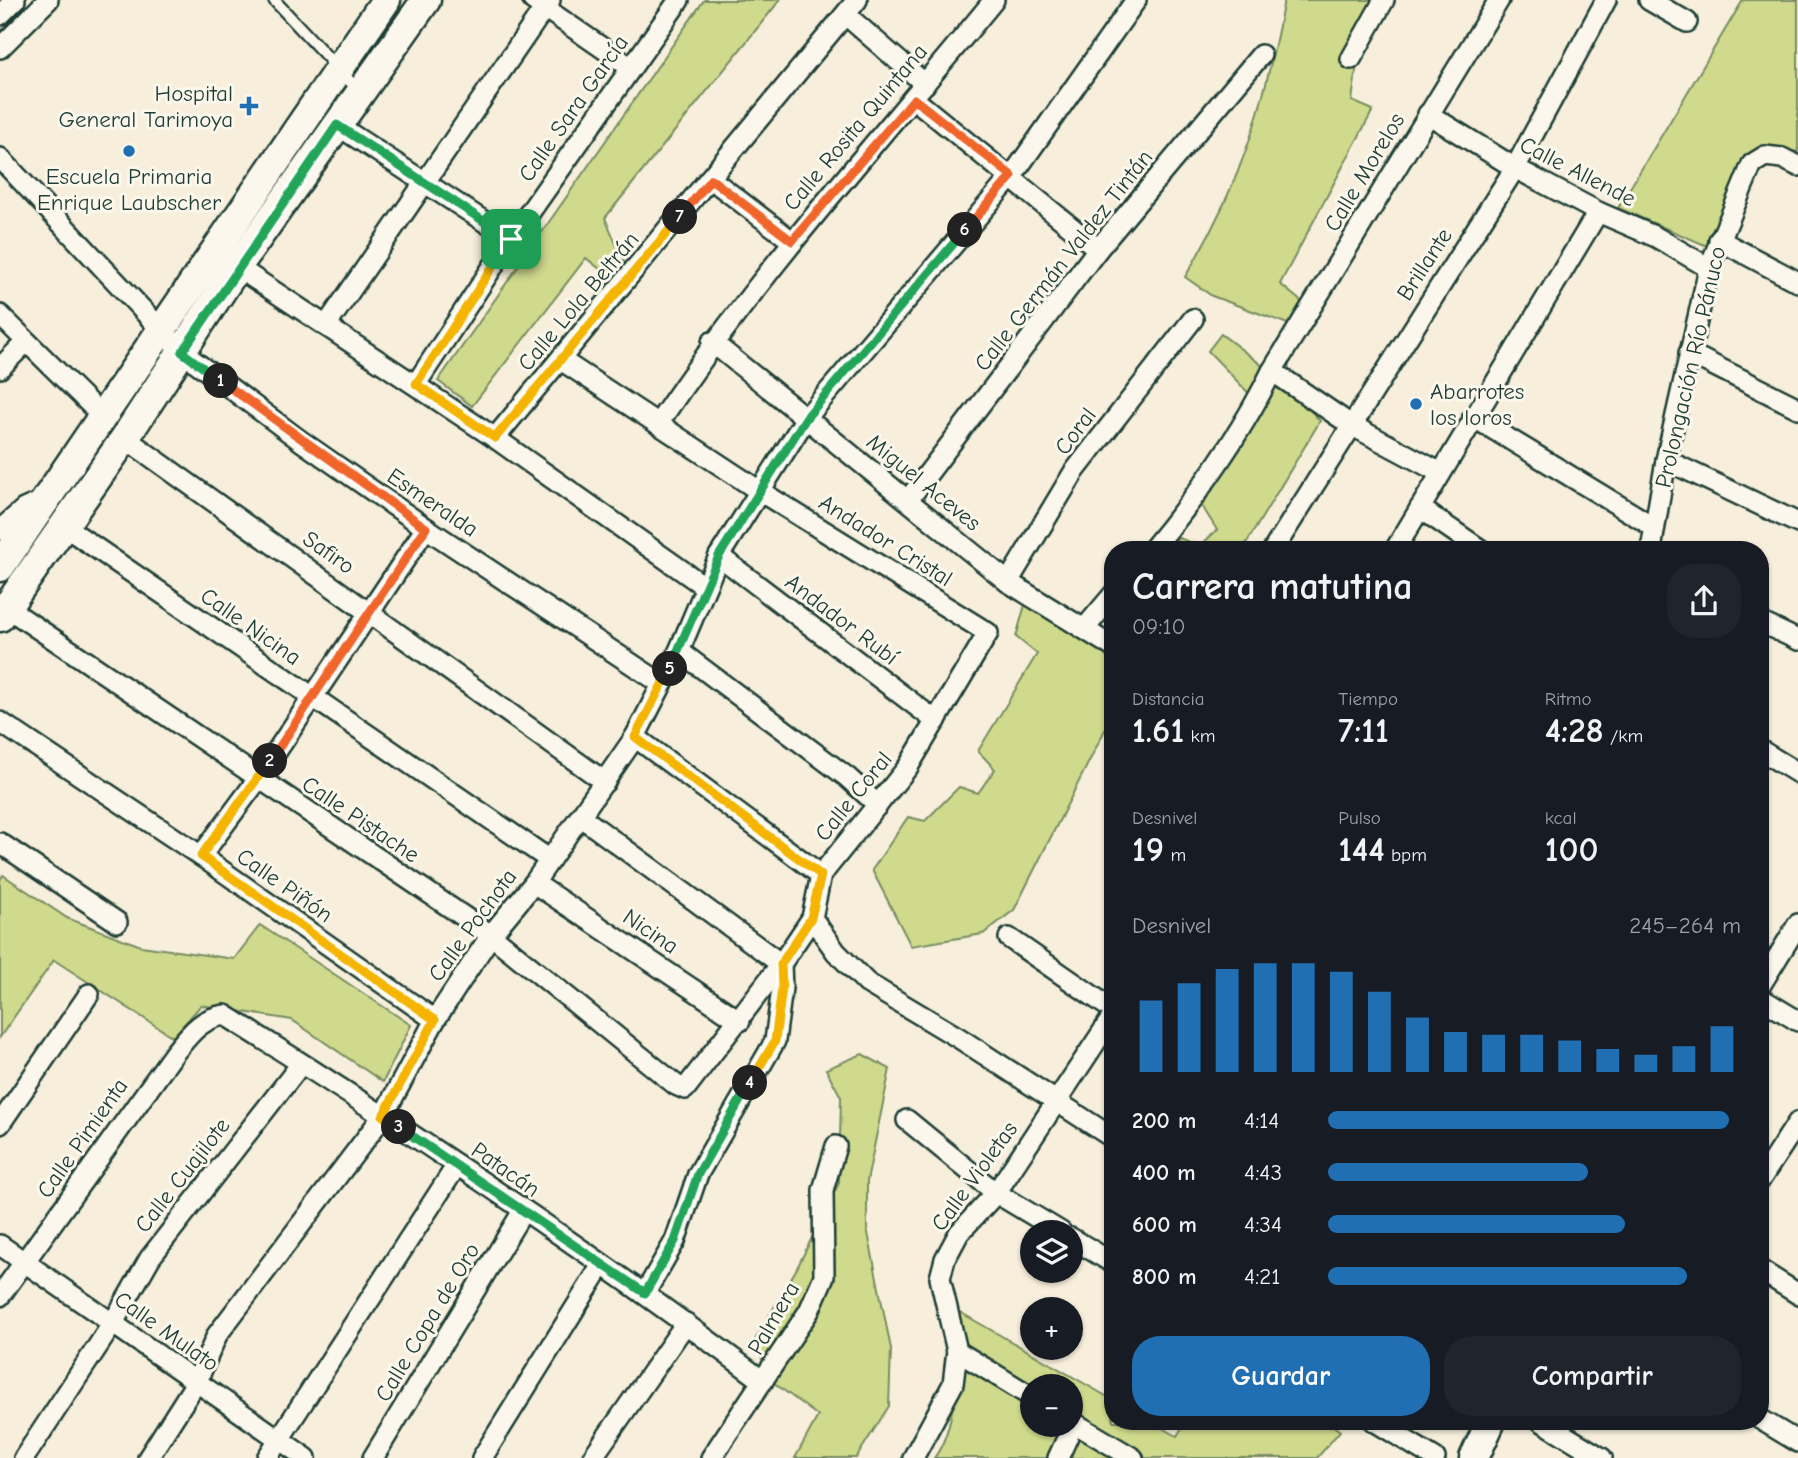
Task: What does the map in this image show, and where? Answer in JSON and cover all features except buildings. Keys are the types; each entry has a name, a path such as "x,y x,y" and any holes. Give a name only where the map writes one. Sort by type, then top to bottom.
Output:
{"street":[{"path":"0,15 15,0"},
{"path":"0,48 48,0"},
{"path":"0,567 386,0"},
{"path":"2,609 64,526 237,267 426,0"},
{"name":"Calle Sara García","path":"416,384 511,239 679,0"},
{"name":"Calle Rosita Quintana","path":"658,424 712,342 792,241 920,92 994,0"},
{"name":"Calle Pochota","path":"148,1458 197,1381 217,1335 383,1116 435,1020 491,935 534,883 635,737 680,651 704,586 719,556 758,490 806,418 1012,176 1136,0"},
{"path":"1351,59 1384,0"},
{"name":"Calle Morelos","path":"1158,541 1256,403 1272,371 1499,0"},
{"name":"Brillante","path":"1279,541 1515,168 1606,0"},
{"path":"1649,0 1688,22"},
{"path":"326,326 543,3 630,67"},
{"path":"851,7 920,92 1012,176 1098,249"},
{"name":"Calle Lola Beltrán","path":"495,438 851,7"},
{"name":"Calle Germán Valdez Tintán","path":"908,500 1098,249 1261,55"},
{"name":"Calle Allende","path":"1428,114 1515,168 1598,212 1656,237 1709,268"},
{"path":"337,125 511,239"},
{"name":"Prolongación Río Pánuco","path":"1652,541 1689,353 1709,268 1719,240 1752,164 1765,156 1782,158 1798,166"},
{"name":"Esmeralda","path":"0,158 182,352 301,441 426,528 662,684"},
{"path":"711,179 792,241"},
{"path":"1400,541 1438,472 1598,212"},
{"path":"1719,240 1798,282"},
{"path":"237,267 416,384 704,586"},
{"path":"0,315 103,417"},
{"name":"Coral","path":"1008,582 1074,472 1193,319"},
{"path":"0,368 26,342"},
{"name":"Miguel Aceves","path":"712,342 1008,582 1104,641"},
{"path":"1689,353 1798,408"},
{"name":"Andador Cristal","path":"561,360 758,490 988,633"},
{"path":"1272,371 1351,425 1438,472"},
{"path":"1473,416 1654,527"},
{"name":"Safiro","path":"125,438 605,782"},
{"path":"1666,460 1798,523"},
{"path":"0,530 24,509 49,498"},
{"path":"1420,508 1468,541"},
{"name":"Calle Nicina","path":"64,526 550,860"},
{"path":"201,856 258,779 426,528"},
{"name":"Andador Rubí","path":"719,556 936,721"},
{"path":"1085,628 1104,606"},
{"name":"Calle Pistache","path":"2,609 491,935 676,1085 685,1089"},
{"path":"1769,626 1798,640"},
{"name":"Calle Coral","path":"685,1089 740,1021 781,964 811,918 821,875 908,767 988,633"},
{"path":"680,651 848,777 878,805"},
{"name":"Calle Piñón","path":"0,722 201,856 435,1020"},
{"path":"635,737 821,875"},
{"path":"1769,755 1798,773"},
{"path":"581,817 781,964 782,999 775,1041 698,1174 675,1241 645,1293"},
{"path":"0,843 117,922"},
{"name":"Nicina","path":"534,883 740,1021"},
{"path":"811,918 836,952 867,983 959,1038 1104,1132"},
{"path":"1769,971 1798,924"},
{"path":"1009,938 1104,1004"},
{"path":"0,1124 89,994"},
{"path":"1769,1003 1798,1021"},
{"name":"Patacán","path":"212,1017 225,1015 383,1116 645,1293 763,1381"},
{"name":"Calle Pimienta","path":"0,1296 167,1062 200,1024 212,1017"},
{"name":"Calle Violetas","path":"913,1458 953,1384 957,1351 940,1278 945,1259 959,1233 996,1193 1104,1029"},
{"name":"Calle Cuajilote","path":"24,1458 113,1324 150,1258 301,1064"},
{"path":"906,1120 996,1193 1041,1220"},
{"path":"1769,1166 1798,1122"},
{"name":"Palmera","path":"711,1458 809,1311 824,1276 823,1190 836,1146"},
{"path":"267,1458 457,1165"},
{"name":"Calle Copa de Oro","path":"373,1458 523,1211"},
{"name":"Calle Mulato","path":"0,1245 306,1458"},
{"path":"1083,1245 1104,1258"},
{"path":"482,1458 602,1265"},
{"path":"1769,1276 1798,1294"},
{"path":"592,1458 686,1323"},
{"path":"957,1351 1020,1390"},
{"path":"1769,1424 1798,1442"},
{"path":"1083,1428 1133,1458"},
{"path":"1389,1430 1435,1458"},
{"path":"1474,1458 1487,1430"},
{"path":"1556,1430 1602,1458"},
{"path":"1058,1458 1067,1437"}],"lane":[{"path":"274,0 340,67 360,92"}],"green space":[{"path":"704,0 780,0 605,218 627,269 610,277 586,258 472,406 438,381"},
{"path":"1284,0 1375,0 1362,27 1352,101 1373,110 1280,284 1308,307 1293,326 1212,296 1185,277 1222,209 1248,143 1268,75"},
{"path":"1743,0 1798,0 1798,151 1757,160 1726,254 1618,208"},
{"path":"1221,334 1285,385 1320,421 1248,541 1205,541 1217,530 1202,506 1261,406 1208,351"},
{"path":"1026,601 1104,649 1104,732 1014,910 983,934 911,946 872,870 908,817 925,821 959,787 978,793 995,769 978,751 1037,654 1016,637"},
{"path":"3,875 67,918 141,946 234,959 260,925 411,1025 383,1082 292,1020 201,1005 173,1037 54,960 0,1037 0,880"},
{"path":"862,1054 890,1069 867,1181 867,1228 891,1349 889,1406 856,1458 795,1458 818,1416 770,1380 755,1340 797,1268 839,1183 841,1097 826,1069"},
{"path":"958,1311 1020,1347 1020,1360 1043,1360 1068,1374 1020,1374 1020,1437 1083,1437 1083,1383 1104,1395 1104,1430 1166,1430 1177,1436 1181,1430 1340,1431 1317,1458 934,1458 948,1427 955,1388"}],"place":[{"name":"Hospital General Tarimoya","path":"249,106"},
{"name":"Escuela Primaria Enrique Laubscher","path":"129,151"},
{"name":"Abarrotes los loros","path":"1416,404"}],"route":[{"path":"914,99 1012,176 806,418 758,490 719,556 704,586 680,651 635,737 821,875 811,918 781,964 782,988 775,1041 698,1174 675,1241 645,1293 383,1116 435,1020 201,856 258,779 426,528 301,441 182,352 237,267 337,125 511,239 416,384 495,438 711,179 792,241 914,99"}]}
